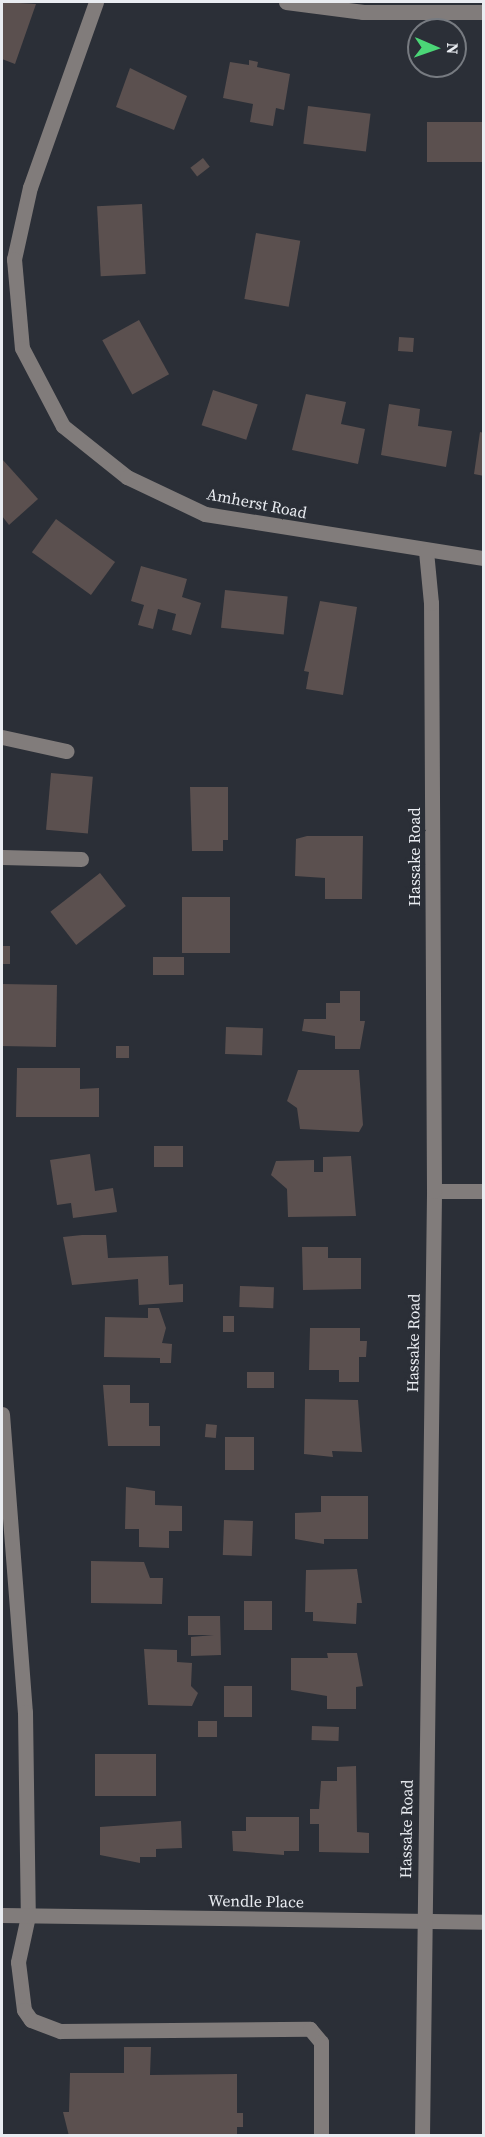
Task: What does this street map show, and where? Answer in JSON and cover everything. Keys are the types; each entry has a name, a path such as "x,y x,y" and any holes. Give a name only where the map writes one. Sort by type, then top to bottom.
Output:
{"street":[{"name":"Amherst Road","path":"96,2 30,187 15,259 22,348 63,426 127,477 205,514 426,551 483,558"},
{"path":"286,2 363,12 483,12"},
{"name":"Hassake Road","path":"422,2136 434,1191 431,603 426,551"},
{"path":"2,737 66,752"},
{"path":"2,857 81,859"},
{"path":"434,1191 483,1191"},
{"path":"2,1414 25,1712 28,1916 18,1962 20,1993 31,2020 77,2032 310,2030 321,2042 321,2136"},
{"name":"Wendle Place","path":"2,1915 483,1922"},
{"name":"Wendle Place","path":"2,1923 28,1916"}],"building":[{"path":"2,2 36,4 15,64 2,59"},
{"path":"249,60 258,62 257,67 290,74 284,110 276,108 273,126 250,122 253,104 223,98 230,62 249,65"},
{"path":"130,68 187,96 174,130 116,107"},
{"path":"308,106 371,114 366,151 303,144"},
{"path":"427,122 484,122 484,162 427,162"},
{"path":"203,158 210,167 197,177 190,168"},
{"path":"142,204 146,274 101,276 97,206"},
{"path":"256,233 300,241 289,307 244,299"},
{"path":"139,320 169,374 132,395 102,340"},
{"path":"399,337 414,338 413,352 398,351"},
{"path":"213,390 258,405 246,440 202,425"},
{"path":"306,394 346,402 341,424 365,429 358,464 292,450"},
{"path":"389,404 420,409 418,426 452,431 446,467 381,455"},
{"path":"480,432 484,433 484,476 474,474"},
{"path":"2,459 38,499 9,525 2,516"},
{"path":"56,519 115,562 91,595 32,552"},
{"path":"141,566 187,579 182,597 201,603 191,635 172,630 176,614 158,609 153,629 138,625 144,605 131,601"},
{"path":"225,590 288,597 284,634 221,628"},
{"path":"320,601 357,607 343,695 306,689 309,672 304,671"},
{"path":"51,773 93,777 88,833 46,830"},
{"path":"190,787 228,787 228,840 223,840 223,851 192,851"},
{"path":"307,836 363,836 362,899 325,899 325,878 295,876 296,839"},
{"path":"100,873 126,906 76,945 50,912"},
{"path":"182,897 230,897 230,953 182,953"},
{"path":"2,946 10,946 10,964 2,964"},
{"path":"153,957 184,957 184,975 153,975"},
{"path":"2,984 57,985 56,1047 2,1046"},
{"path":"340,991 360,991 360,1021 365,1021 360,1049 335,1049 335,1036 302,1031 304,1019 326,1019 326,1003 340,1003"},
{"path":"226,1027 263,1028 262,1055 225,1054"},
{"path":"116,1046 129,1046 129,1058 116,1058"},
{"path":"17,1068 80,1068 80,1089 99,1088 99,1117 16,1117"},
{"path":"298,1070 359,1070 363,1125 359,1132 300,1129 297,1108 287,1101"},
{"path":"154,1146 183,1146 183,1167 154,1167"},
{"path":"90,1154 95,1191 113,1188 117,1212 73,1218 71,1203 57,1205 50,1160"},
{"path":"351,1156 356,1216 288,1217 287,1189 271,1175 276,1161 314,1160 314,1172 323,1172 323,1157"},
{"path":"106,1235 108,1258 168,1256 169,1285 183,1284 183,1302 139,1305 138,1279 72,1285 63,1237"},
{"path":"302,1247 328,1247 328,1258 361,1258 361,1289 303,1290"},
{"path":"240,1286 274,1287 273,1308 239,1307"},
{"path":"148,1308 159,1308 166,1328 162,1343 172,1344 171,1363 160,1363 160,1358 104,1357 105,1317 148,1318"},
{"path":"223,1316 234,1316 234,1332 223,1332"},
{"path":"310,1328 360,1328 360,1341 367,1341 366,1357 359,1357 359,1382 339,1382 339,1370 309,1370"},
{"path":"247,1372 274,1372 274,1388 247,1388"},
{"path":"103,1385 130,1385 130,1403 149,1403 149,1426 160,1426 160,1446 108,1446"},
{"path":"305,1399 358,1400 362,1452 332,1451 333,1457 304,1454"},
{"path":"206,1424 217,1425 216,1438 205,1437"},
{"path":"225,1437 254,1437 254,1470 225,1470"},
{"path":"126,1487 155,1491 155,1505 182,1506 182,1531 169,1531 169,1548 139,1547 139,1529 125,1529"},
{"path":"321,1496 368,1496 368,1539 324,1539 324,1544 295,1539 295,1513 321,1512"},
{"path":"224,1520 253,1521 252,1556 223,1555"},
{"path":"91,1561 144,1562 150,1578 163,1578 162,1604 91,1603"},
{"path":"357,1569 362,1603 357,1603 356,1624 313,1621 313,1612 305,1612 306,1570"},
{"path":"244,1601 272,1601 272,1630 244,1630"},
{"path":"188,1616 220,1616 221,1655 191,1656 191,1637 214,1635 188,1635"},
{"path":"144,1649 177,1650 177,1662 192,1663 191,1686 198,1693 192,1706 148,1705"},
{"path":"327,1653 357,1653 363,1686 356,1687 356,1709 327,1709 327,1696 291,1690 291,1658 328,1658"},
{"path":"224,1686 252,1686 252,1717 224,1717"},
{"path":"198,1721 217,1721 217,1737 198,1737"},
{"path":"312,1726 339,1727 338,1741 312,1740"},
{"path":"95,1754 156,1754 156,1796 95,1796"},
{"path":"356,1766 357,1832 369,1833 369,1853 319,1852 319,1824 310,1824 310,1809 319,1809 321,1781 337,1781 337,1767"},
{"path":"246,1817 299,1817 299,1851 284,1851 284,1855 233,1851 232,1831 246,1831"},
{"path":"181,1821 182,1848 156,1849 156,1857 140,1857 140,1863 100,1855 100,1827"},
{"path":"124,2047 151,2047 150,2075 237,2074 237,2113 243,2113 243,2127 237,2127 237,2136 69,2136 63,2112 69,2112 70,2073 124,2073"}]}
